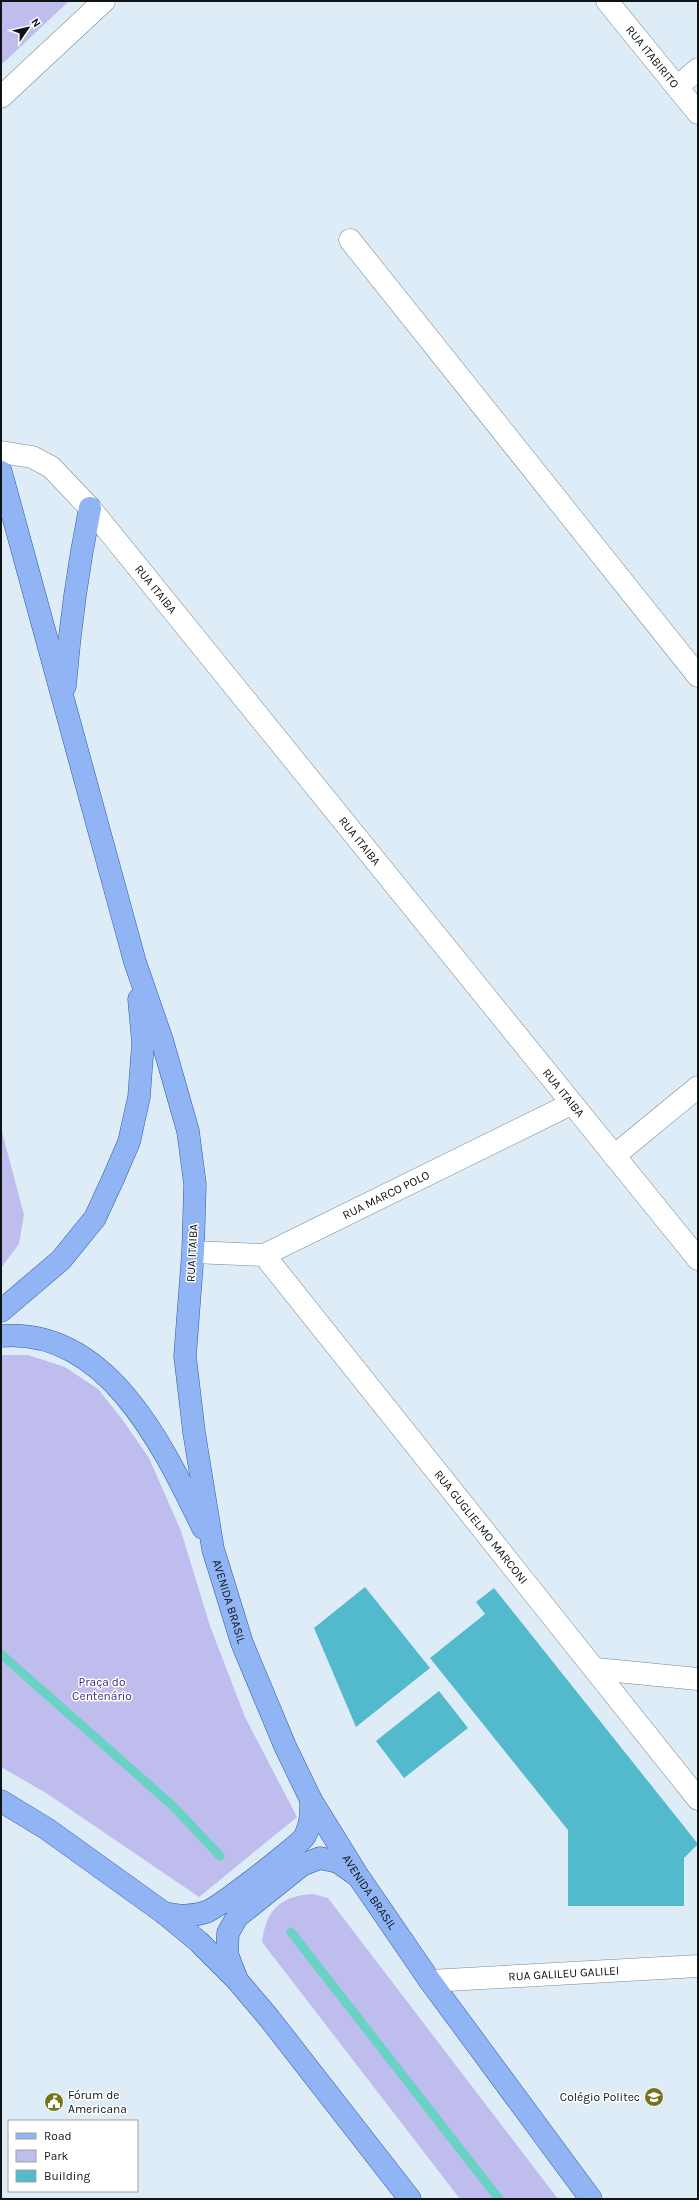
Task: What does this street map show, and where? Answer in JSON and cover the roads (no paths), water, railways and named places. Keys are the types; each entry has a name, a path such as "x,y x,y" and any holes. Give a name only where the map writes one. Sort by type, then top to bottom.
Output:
{"main road":[{"name":"RUA ITAIBA","path":"1,472 135,962 162,1040 188,1131 195,1184 194,1252 185,1356 194,1432 213,1549"},
{"path":"64,703 69,631 80,556 90,508"},
{"name":"RUA ITAIBA","path":"1,1310 61,1260 95,1218 128,1142 139,1097 143,1043 135,962"},
{"path":"1,1336 13,1335 45,1339 75,1351 106,1375 138,1413 169,1459 213,1549"},
{"name":"AVENIDA BRASIL","path":"213,1549 242,1643 284,1746 311,1800 358,1876 430,1981 591,2199"},
{"path":"164,1913 186,1917 207,1912 224,1902 304,1838 311,1820 311,1800"},
{"path":"1,1801 47,1829 164,1913 200,1942 236,1979 410,2199"},
{"path":"236,1979 227,1954 228,1932 237,1917 302,1865 320,1858 338,1862 358,1876"}],"street":[{"path":"1,97 104,1"},
{"name":"RUA ITABIRITO","path":"607,1 698,113"},
{"path":"677,87 698,69"},
{"path":"350,240 698,676"},
{"name":"RUA ITAIBA","path":"1,452 32,457 51,467 90,508 698,1259"},
{"path":"614,1156 698,1087"},
{"name":"RUA MARCO POLO","path":"194,1252 264,1255 571,1104"},
{"name":"RUA GUGLIELMO MARCONI","path":"264,1255 596,1669 698,1799"},
{"path":"596,1669 698,1679"},
{"name":"RUA GALILEU GALILEI","path":"430,1981 698,1966"}],"waterway":[{"path":"1,1654 174,1807 220,1856"},
{"path":"291,1932 499,2199"}],"place":[{"name":"Colégio Politec","path":"654,2097"},
{"name":"Fórum de Americana","path":"54,2102"}],"park label":[{"name":"Praça do Centenário","path":"102,1689"}]}
